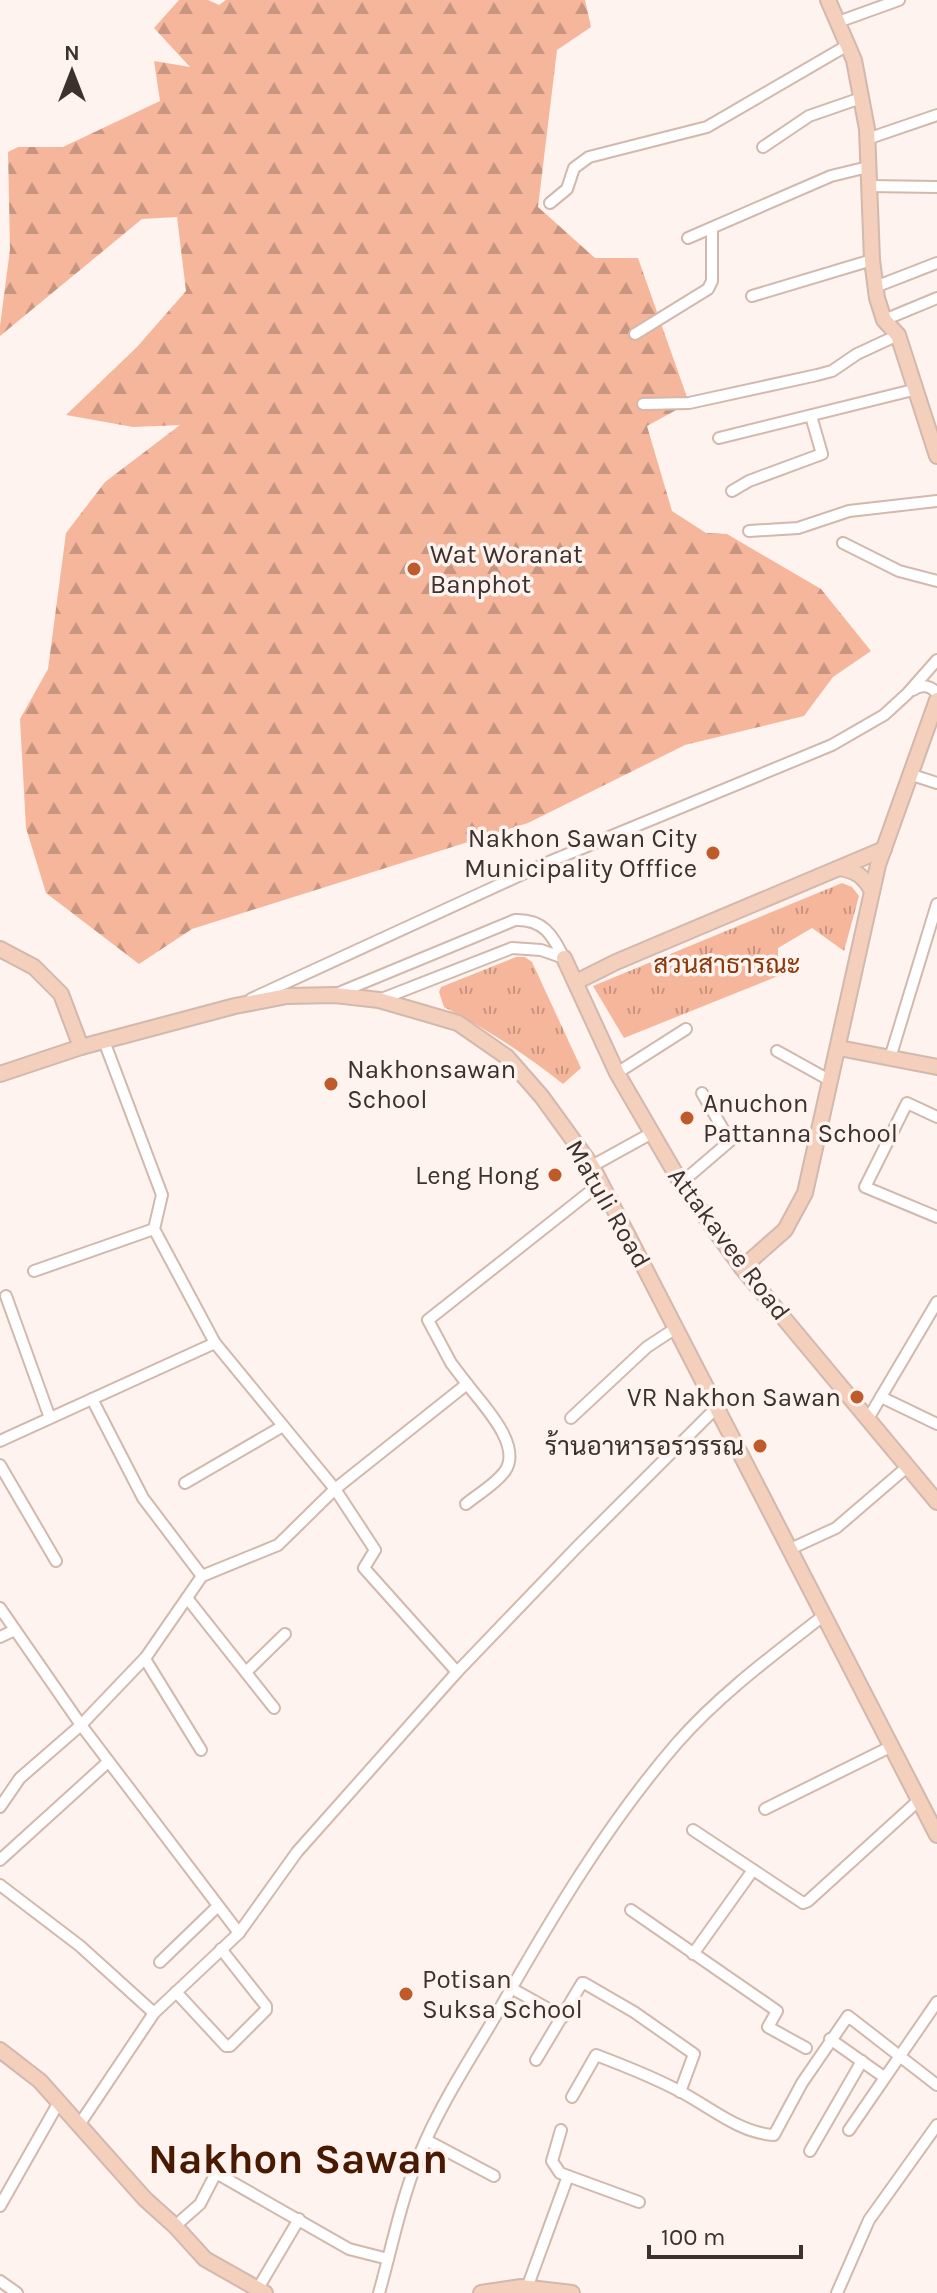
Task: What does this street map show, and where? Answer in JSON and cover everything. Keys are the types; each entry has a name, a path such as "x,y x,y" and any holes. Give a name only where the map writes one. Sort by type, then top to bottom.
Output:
{"street":[{"path":"828,0 854,60 861,98 867,139 875,287 884,320 898,335 917,389 932,418 937,456"},
{"path":"838,22 899,0"},
{"path":"550,203 567,189 574,168 589,157 707,127 848,45"},
{"path":"763,147 809,116 861,98"},
{"path":"867,139 937,115"},
{"path":"688,238 831,176 868,167"},
{"path":"868,186 937,187"},
{"path":"635,334 708,289 712,281 712,228"},
{"path":"752,296 872,260"},
{"path":"875,287 937,263"},
{"path":"884,320 937,298"},
{"path":"643,404 689,403 832,371 857,354 898,335"},
{"path":"719,438 917,389"},
{"path":"732,491 749,481 822,454 811,416"},
{"path":"749,531 798,528 849,511 937,501"},
{"path":"843,543 899,571 937,581"},
{"path":"235,1006 551,861 832,745 884,715 937,660"},
{"path":"742,1268 785,1230 805,1193 872,891 909,774 937,700 934,690 924,686 907,694"},
{"path":"909,774 937,783"},
{"path":"576,982 616,962 884,849"},
{"path":"839,868 854,871 865,878 872,891"},
{"path":"890,1058 937,904"},
{"path":"335,995 515,920 524,919 543,925 550,931 564,958"},
{"path":"379,1000 512,948 541,950 564,958"},
{"path":"0,949 34,967 61,994 81,1047"},
{"name":"Attakavee Road","path":"564,958 617,1073 681,1183 742,1268 937,1502"},
{"name":"Matuli Road","path":"0,1074 81,1047 235,1006 287,996 335,995 379,1000 458,1023 507,1057 542,1097 592,1166 937,1835"},
{"path":"617,1073 686,1029"},
{"path":"104,1041 162,1195 154,1229 215,1343 335,1489 375,1550 364,1568 457,1672"},
{"path":"839,1048 937,1067"},
{"path":"777,1051 831,1081"},
{"path":"681,1183 730,1141 702,1093"},
{"path":"937,1117 907,1103 865,1187 937,1217"},
{"path":"592,1166 650,1134"},
{"path":"466,1504 506,1471 509,1455 505,1435 451,1363 428,1320 601,1183"},
{"path":"34,1271 154,1229"},
{"path":"6,1296 50,1418"},
{"path":"869,1417 937,1302"},
{"path":"571,1418 647,1347 676,1328"},
{"path":"0,1441 215,1343"},
{"path":"0,1807 20,1778 81,1725 145,1659 202,1576 278,1545 335,1489 467,1384"},
{"path":"881,1397 937,1424"},
{"path":"92,1399 143,1498 202,1576"},
{"path":"79,2125 154,2013 239,1933 297,1852 457,1672 717,1407"},
{"path":"185,1483 283,1426"},
{"path":"0,1465 56,1561"},
{"path":"788,1550 836,1528 907,1467"},
{"path":"187,1598 274,1708"},
{"path":"0,1608 108,1762 239,1933"},
{"path":"379,2293 403,2203 426,2140 511,1988 611,1829 678,1743 761,1665 823,1616"},
{"path":"0,1637 15,1630"},
{"path":"246,1672 285,1634"},
{"path":"145,1659 201,1750"},
{"path":"765,1809 890,1747"},
{"path":"0,1860 108,1762"},
{"path":"693,1830 800,1902 808,1901 918,1801"},
{"path":"693,1954 753,1870"},
{"path":"0,1885 80,1946 154,2013"},
{"path":"160,1962 218,1906"},
{"path":"631,1910 777,2011 768,2027 806,2048"},
{"path":"176,1992 226,2046 230,2046 266,2010 266,2006 221,1949"},
{"path":"536,2060 584,1983 634,2012 694,2054 680,2092"},
{"path":"511,1988 563,2017"},
{"path":"849,2130 937,2002"},
{"path":"572,2097 596,2055 680,2092 737,2124 755,2132 774,2135 830,2039 847,2017 937,2085"},
{"path":"830,2039 884,2077"},
{"path":"0,2050 40,2081 145,2199 205,2259 251,2288 299,2219"},
{"path":"810,2151 862,2061"},
{"path":"0,2206 59,2102"},
{"path":"837,2293 869,2220 937,2125"},
{"path":"561,2130 552,2161 560,2173 639,2202"},
{"path":"426,2140 494,2176"},
{"path":"175,2226 200,2204 216,2173 349,2249 388,2259"},
{"path":"527,2288 568,2176"},
{"path":"0,2281 17,2293"},
{"path":"487,2293 527,2288 572,2293"}],"green space":[{"path":"179,0 208,0 219,5 226,0 585,0 591,27 557,50 538,207 595,258 638,258 689,403 647,426 672,511 706,533 727,534 821,589 871,651 833,677 804,716 685,745 528,823 192,929 139,964 46,893 26,828 20,719 48,669 66,533 105,482 180,425 133,427 66,415 137,347 186,291 177,217 142,219 0,336 0,326 10,249 8,152 18,147 63,147 160,101 154,61 190,67 154,28"},
{"name":"สวนสาธารณะ","path":"842,883 852,887 859,896 844,951 812,928 778,948 778,976 624,1038 593,986"},
{"path":"516,957 525,957 532,962 581,1068 563,1084 505,1042 444,1007 439,992 441,987"}],"place":[{"name":"Wat Woranat Banphot","path":"414,569"},
{"name":"Nakhon Sawan City Municipality Offfice","path":"713,853"},
{"name":"Nakhonsawan School","path":"331,1084"},
{"name":"Anuchon Pattanna School","path":"687,1118"},
{"name":"Leng Hong","path":"555,1175"},
{"name":"VR Nakhon Sawan","path":"857,1397"},
{"name":"ร้านอาหารอรวรรณ","path":"760,1446"},
{"name":"Potisan Suksa School","path":"406,1994"}],"district":[{"name":"Nakhon Sawan","path":"298,2159"}]}
